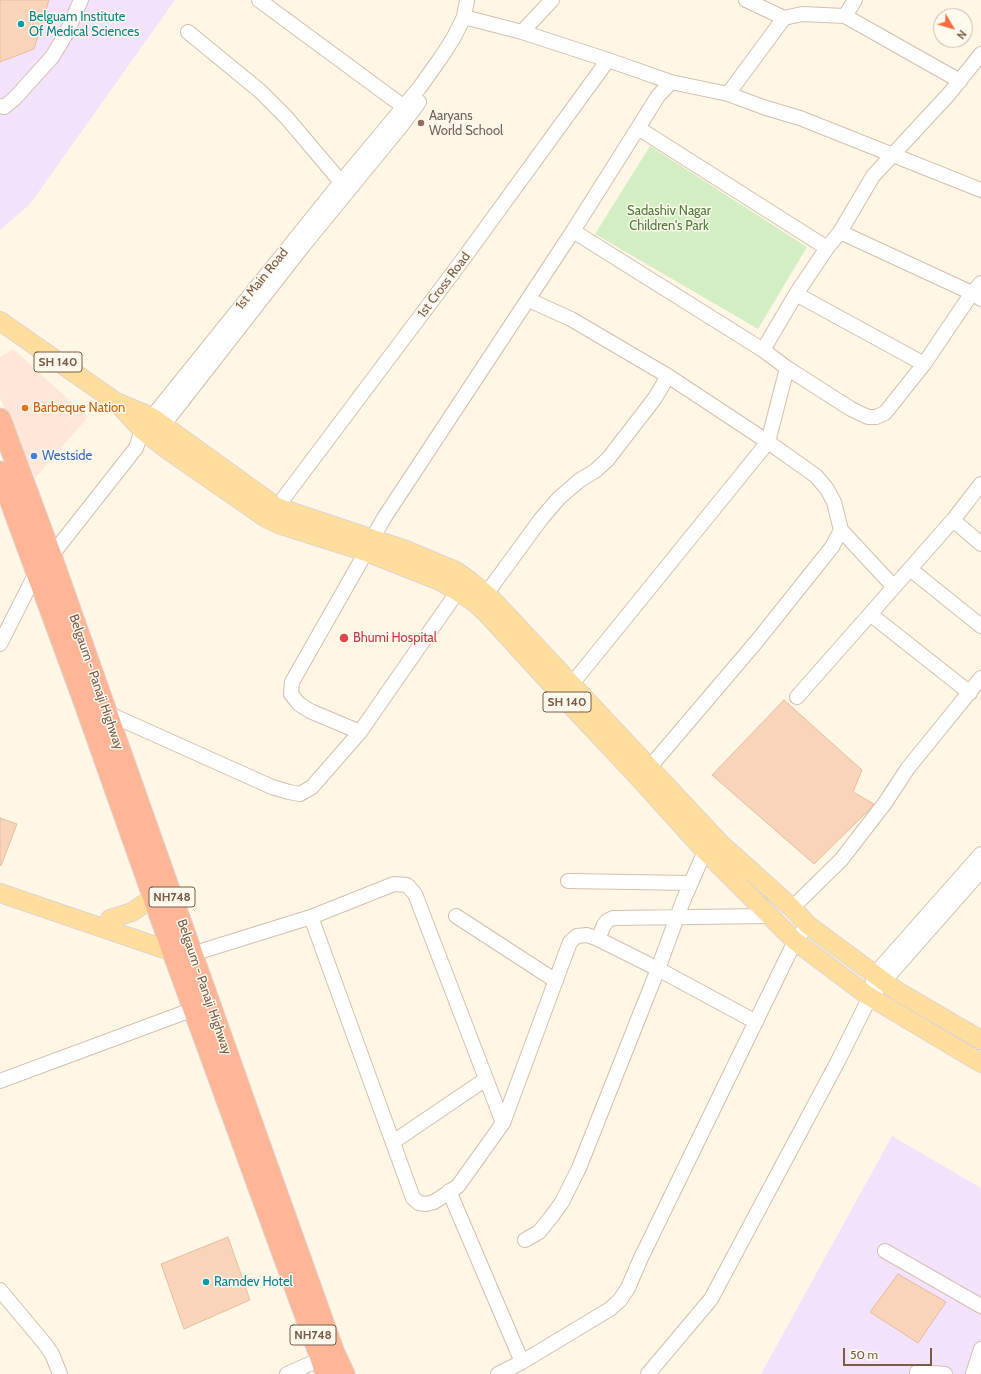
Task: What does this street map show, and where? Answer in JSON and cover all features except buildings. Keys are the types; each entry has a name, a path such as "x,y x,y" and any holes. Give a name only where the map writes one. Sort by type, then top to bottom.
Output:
{"highway":[{"name":"Belgaum - Panaji Highway","path":"0,419 52,556 107,713 180,946 335,1368"},
{"name":"Belgaum - Panaji Highway","path":"0,472 154,897 180,946"}],"main road":[{"name":"SH 140","path":"0,321 153,428 276,507 369,545 458,591 482,600 571,685 721,844 792,908 808,925 897,991 981,1040"},
{"name":"SH 140","path":"153,428 168,450 266,518 281,525 369,545 406,550 456,572 470,580 482,600 562,696 705,851 795,941 870,997 981,1063"},
{"path":"0,883 110,919 180,946"},
{"path":"0,893 180,946"},
{"path":"110,919 132,912 154,897"}],"street":[{"path":"0,106 4,107 15,98 52,57 66,34 81,0"},
{"path":"259,0 404,107"},
{"name":"1st Main Road","path":"153,428 341,182 404,107 442,56 468,17 467,0"},
{"path":"52,556 136,448 402,125 461,44 468,17 476,0"},
{"path":"522,32 552,0"},
{"path":"746,0 784,18 802,14 845,16 960,81"},
{"path":"845,16 855,0"},
{"path":"468,17 522,32 671,82 728,94 766,108 800,118 981,190"},
{"path":"728,94 784,18"},
{"path":"188,32 260,91 286,117 341,182"},
{"path":"762,350 796,294 827,248 840,232 873,176 960,81 981,54"},
{"name":"1st Cross Road","path":"276,507 461,262 608,60"},
{"path":"360,732 310,711 299,704 291,694 292,682 389,512 529,300 658,96 671,82"},
{"path":"638,128 827,248"},
{"path":"573,231 762,350 850,409 868,417 876,417 885,413 978,292 840,232"},
{"path":"796,294 924,364"},
{"path":"529,300 571,319 668,376 768,442 816,476 827,489 834,502 841,530 894,587"},
{"path":"571,685 768,442 787,368"},
{"path":"482,600 541,519 559,498 580,480 596,471 608,459 655,398 668,376"},
{"path":"797,697 953,520 981,484"},
{"path":"953,520 981,544"},
{"path":"649,768 762,635 832,547 841,530"},
{"path":"910,569 981,626"},
{"path":"0,644 37,571"},
{"path":"107,713 272,787 300,794 312,787 360,732 458,591"},
{"path":"870,614 970,693"},
{"path":"792,908 841,860 885,803 908,768 981,678"},
{"path":"525,1240 539,1232 552,1216 562,1202 579,1168 677,918 705,851"},
{"path":"648,1374 711,1299 838,1061 879,978 981,854"},
{"path":"879,978 981,871"},
{"path":"568,881 691,883"},
{"path":"180,946 311,917 394,884 407,885 415,894 503,1123"},
{"path":"456,916 556,981"},
{"path":"598,939 604,925 613,918 770,916"},
{"path":"311,917 413,1198 419,1203 426,1204 434,1202 458,1186 503,1123 570,942 577,936 587,935 598,939 658,969 756,1022"},
{"path":"498,1374 522,1362 610,1309 620,1300 628,1288 640,1260 795,941 808,925"},
{"path":"0,1081 202,1006"},
{"path":"393,1142 486,1079"},
{"path":"449,1191 522,1362"},
{"path":"885,1251 981,1306"},
{"path":"0,1290 45,1344 52,1354 60,1374"},
{"path":"973,1374 981,1349"},
{"path":"287,1374 335,1368"},
{"path":"917,1372 945,1374"}],"shaded area":[{"path":"0,0 175,0 30,204 0,230"},
{"path":"13,349 88,417 35,478 0,398 0,357"},
{"path":"892,1136 981,1188 981,1374 761,1374"}],"green space":[{"name":"Sadashiv Nagar Children's Park","path":"650,146 807,247 758,329 595,234"}],"place":[{"name":"Belguam Institute Of Medical Sciences","path":"21,24"},
{"name":"Aaryans World School","path":"421,123"},
{"name":"Barbeque Nation","path":"25,408"},
{"name":"Westside","path":"34,456"},
{"name":"Bhumi Hospital","path":"344,638"},
{"name":"Ramdev Hotel","path":"206,1282"}]}
